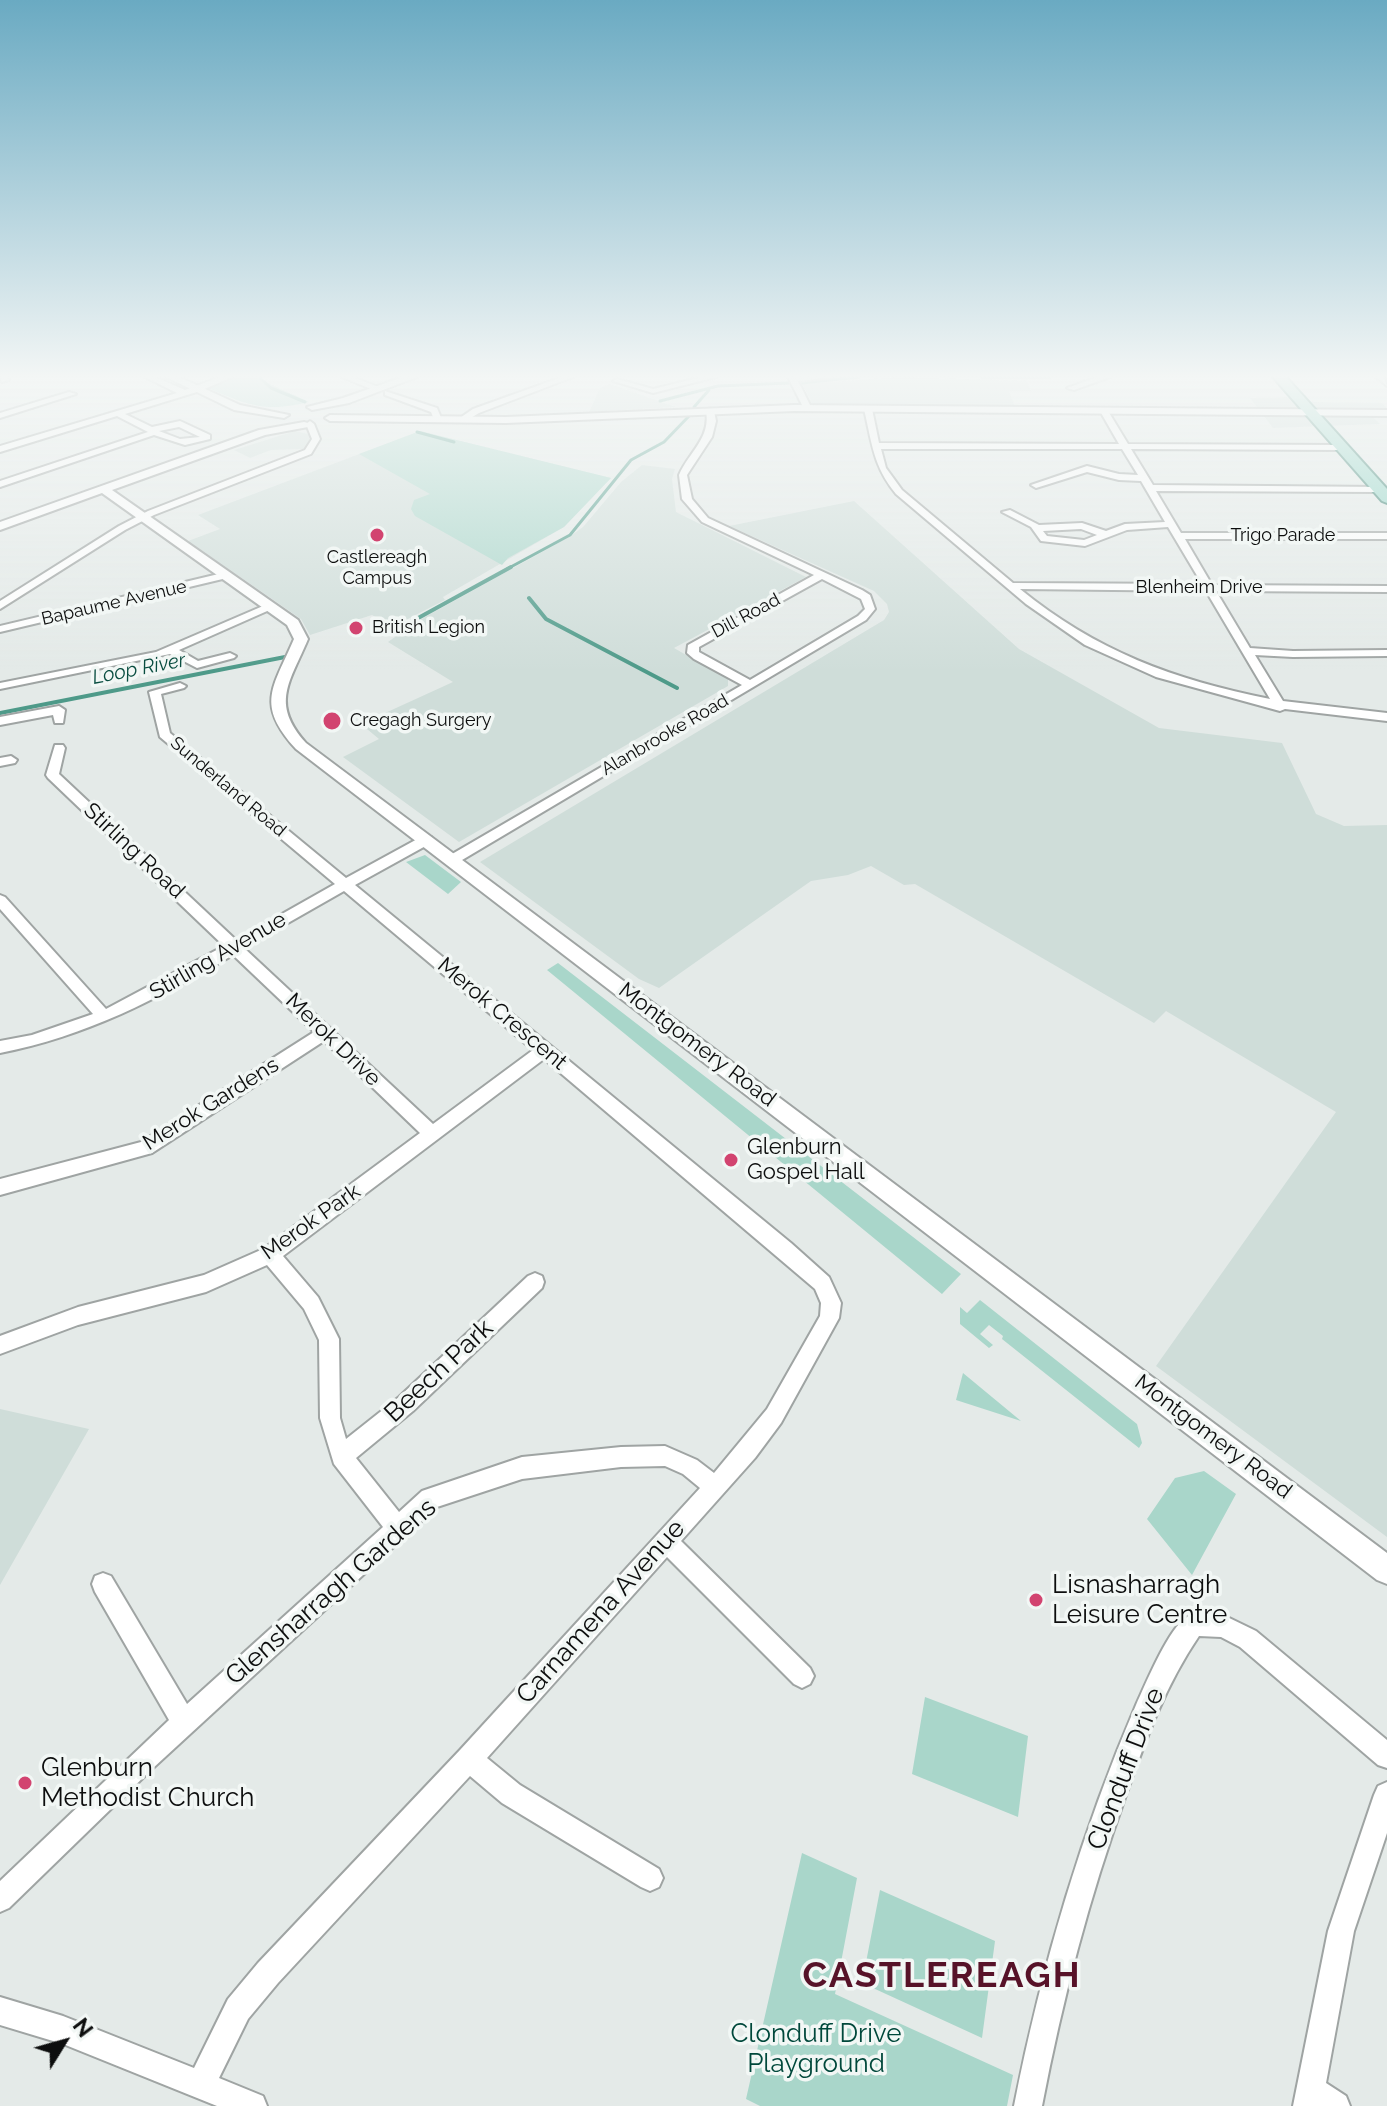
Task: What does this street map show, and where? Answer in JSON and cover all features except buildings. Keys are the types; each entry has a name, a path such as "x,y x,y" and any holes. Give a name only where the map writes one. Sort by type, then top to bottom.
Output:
{"main road":[{"path":"1367,475 1383,493"}],"street":[{"path":"0,484 25,475"},
{"path":"0,526 142,475"},
{"path":"0,606 144,517 250,475"},
{"path":"683,475 690,505 718,528 821,575"},
{"path":"888,475 896,488 1011,586 1058,623 1104,649 1238,699 1280,707 1387,717"},
{"path":"1037,482 1063,475"},
{"path":"1112,475 1143,478"},
{"path":"1141,475 1280,707"},
{"path":"1148,488 1383,493"},
{"name":"Montgomery Road","path":"103,489 293,623 301,639 276,698 280,721 301,746 1387,1570"},
{"path":"1006,511 1037,528 1044,539 1067,542 1092,542 1125,527 1172,524"},
{"path":"1037,528 1082,526 1107,535"},
{"name":"Trigo Parade","path":"1179,536 1387,536"},
{"name":"Bapaume Avenue","path":"0,629 227,575"},
{"name":"Alanbrooke Road","path":"452,860 751,685 862,618 870,609 870,604 858,592 821,575"},
{"name":"Dill Road","path":"751,685 698,657 693,653 694,645 821,575"},
{"name":"Blenheim Drive","path":"1011,586 1387,589"},
{"path":"0,686 171,650 270,606"},
{"path":"171,650 197,665 230,656"},
{"path":"1248,651 1387,653"},
{"name":"Sunderland Road","path":"180,686 155,692 164,734 345,884"},
{"path":"0,721 59,710 59,720"},
{"name":"Stirling Road","path":"59,748 52,775 235,947"},
{"name":"Stirling Avenue","path":"0,1047 36,1042 147,997 426,840"},
{"name":"Merok Crescent","path":"345,884 659,1145"},
{"path":"0,900 104,1017"},
{"name":"Merok Drive","path":"235,947 432,1134"},
{"name":"Merok Gardens","path":"0,1187 146,1148 324,1033"},
{"name":"Merok Park","path":"0,1345 78,1316 206,1283 270,1255 545,1050"},
{"name":"Carnamena Avenue","path":"200,2086 238,2009 268,1973 469,1759 715,1487 774,1416 829,1318 831,1303 822,1283 659,1145"},
{"path":"270,1255 311,1303 329,1339 330,1418 341,1457 397,1527"},
{"name":"Beech Park","path":"341,1457 406,1404 535,1282"},
{"name":"Glensharragh Gardens","path":"0,1899 48,1849 184,1722 430,1499 522,1468 621,1457 665,1456 690,1467 715,1487"},
{"path":"666,1541 802,1676"},
{"path":"103,1584 184,1722"},
{"name":"Clonduff Drive","path":"1028,2106 1040,2041 1093,1849 1147,1703 1192,1627 1203,1623 1222,1624 1248,1639 1387,1756"},
{"path":"469,1759 511,1794 650,1878"},
{"path":"1336,2106 1308,2097 1341,1931 1387,1795"},
{"path":"1,2015 63,2030 253,2106"}],"shaded area":[{"name":"Castlereagh Campus","path":"303,475 600,475 611,478 564,527 443,597 445,600 392,627 372,615 310,635 301,619 188,541 220,529 198,515"},
{"path":"629,475 673,475 676,512 806,577 674,648 728,679 728,686 459,842 343,757 379,739 361,724 453,682 388,642 416,622 569,537 583,527"},
{"path":"854,501 1019,649 1159,728 1282,743 1316,814 1344,826 1387,825 1387,1537 1156,1366 1336,1112 1166,1011 1154,1023 915,884 904,885 871,866 848,875 811,881 659,988 639,979 480,862 884,620 889,612 887,604 874,591 729,526"},
{"path":"0,1409 89,1429 0,1585"}],"green space":[{"path":"397,475 600,475 611,478 564,527 508,558 502,565 415,516 411,509 414,500 430,494"},
{"path":"425,855 461,882 448,894 406,862"},
{"path":"558,963 961,1274 942,1294 547,970"},
{"path":"980,1300 1137,1424 1142,1443 1139,1448 1002,1339 1003,1336 989,1325 980,1334 993,1345 989,1348 960,1324 960,1307 967,1313"},
{"path":"963,1373 1021,1421 956,1400"},
{"path":"1204,1471 1236,1494 1192,1575 1147,1519 1175,1478"},
{"path":"925,1697 1028,1736 1018,1817 912,1774"},
{"name":"Clonduff Drive Playground","path":"802,1853 857,1878 835,1994 1013,2075 1007,2106 760,2106 746,2099"},
{"path":"880,1890 995,1941 982,2038 862,1983"}],"waterway":[{"name":"Loop River","path":"507,569 570,535 619,475"},
{"name":"Loop River","path":"400,628 511,567"},
{"path":"529,598 546,619 677,688"},
{"name":"Loop River","path":"0,713 285,657"}],"place":[{"name":"Castlereagh Campus","path":"377,535"},
{"name":"British Legion","path":"356,628"},
{"name":"Cregagh Surgery","path":"332,721"},
{"name":"Glenburn Gospel Hall","path":"731,1160"},
{"name":"Lisnasharragh Leisure Centre","path":"1036,1600"},
{"name":"Glenburn Methodist Church","path":"25,1783"}],"district":[{"name":"CASTLEREAGH","path":"942,1976"}]}
